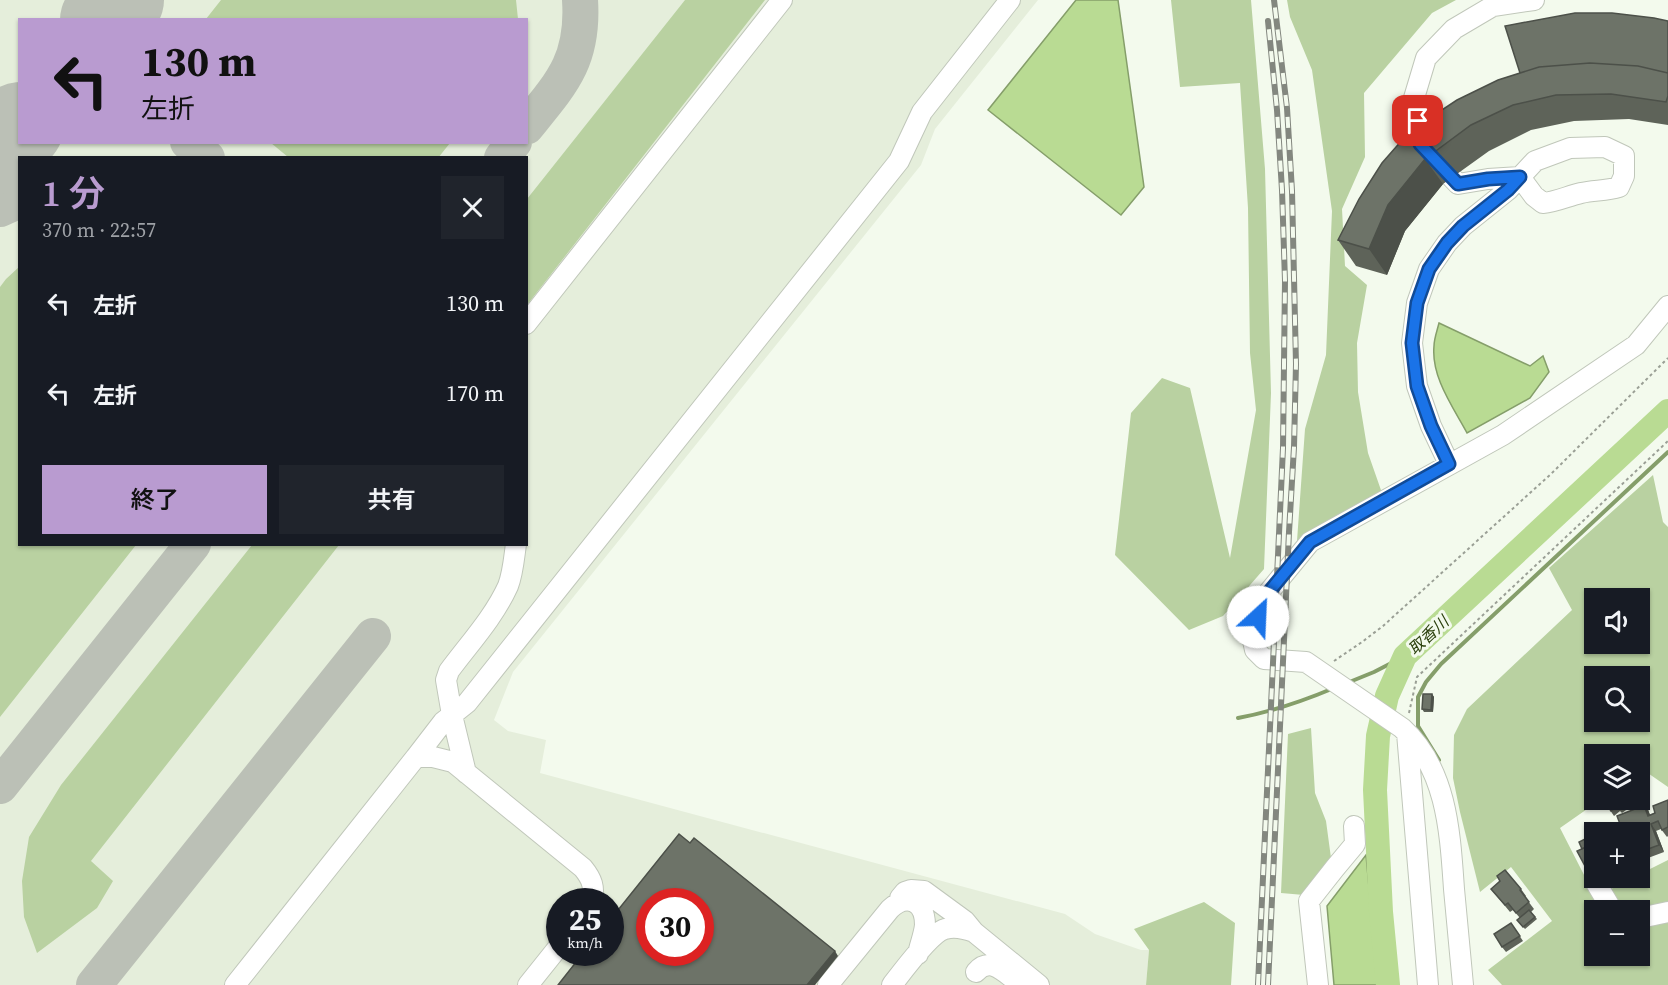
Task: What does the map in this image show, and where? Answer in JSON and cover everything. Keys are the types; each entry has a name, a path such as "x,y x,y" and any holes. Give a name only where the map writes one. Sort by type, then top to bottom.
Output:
{"street":[{"path":"528,321 782,0"},
{"path":"235,985 443,722 467,703 898,161 922,112 1010,0"},
{"path":"1520,177 1458,184 1420,144 1414,98 1426,58 1454,29 1493,6 1534,0"},
{"path":"1449,464 1431,426 1417,386 1412,343 1417,303 1429,269 1447,243 1463,226 1508,190 1534,161 1570,148 1605,147 1624,156 1622,182 1619,187 1610,190 1582,193 1543,203 1534,196 1520,177"},
{"path":"1463,985 1449,830 1440,787 1426,757 1407,733 1306,662 1264,659 1255,650 1252,636 1264,598 1310,542 1503,435 1636,345 1668,306"},
{"path":"466,773 446,680 448,671 492,614 508,586 516,546"},
{"path":"1407,733 1428,985"},
{"path":"416,757 434,757 453,762 583,868 591,877 594,888"},
{"path":"1318,985 1309,901 1355,844 1354,826"},
{"path":"828,985 890,909 905,892 911,890 924,891 965,921 974,932 1039,985"},
{"path":"897,903 905,899 913,901 919,905 923,914 925,924 918,954"},
{"path":"1650,916 1668,912"},
{"path":"892,985 935,935 945,929 966,929 974,932"},
{"path":"528,985 546,962"},
{"path":"969,979 980,967 989,964 1002,970 1022,985"},
{"path":"969,979 984,972 1003,985"}],"path":[{"path":"1320,671 1383,626 1551,474 1668,358"},
{"path":"1407,733 1408,715 1417,677 1668,441"}],"shaded area":[{"path":"0,0 1038,0 935,129 921,165 513,672 494,720 508,731 546,740 540,773 1065,914 1095,934 1141,950 1149,950 1146,985 0,985"},
{"path":"221,0 516,0 518,18 207,18"},
{"path":"685,0 765,0 528,304 528,198"},
{"path":"1076,0 1118,0 1144,187 1121,215 988,110"},
{"path":"1171,0 1251,0 1265,169 1271,393 1264,569 1223,616 1189,630 1115,555 1131,413 1162,378 1190,388 1230,558 1256,410 1250,353 1248,208 1240,83 1180,87"},
{"path":"1287,0 1456,0 1432,13 1364,93 1365,157 1342,209 1345,266 1367,285 1357,343 1358,392 1368,453 1382,493 1297,541 1305,429 1326,355 1332,211 1312,70 1290,17"},
{"path":"272,144 449,144 440,156 287,156"},
{"path":"18,268 18,546 135,546 0,717 0,287"},
{"path":"1439,323 1530,366 1543,356 1549,372 1530,398 1467,433 1444,391 1436,369 1434,343"},
{"path":"1653,475 1663,522 1668,527 1668,787 1650,775 1650,744 1584,744 1586,810 1560,828 1584,875 1584,888 1591,888 1597,900 1584,900 1584,966 1650,966 1650,922 1668,919 1668,985 1502,985 1488,970 1552,921 1511,867 1480,892 1453,778 1454,735 1467,709 1572,610 1549,568"},
{"path":"251,546 338,546 91,861 113,881 97,908 37,953 24,917 22,881 29,837 61,785"},
{"path":"1311,728 1315,793 1326,821 1331,858 1304,895 1281,893 1288,734"},
{"path":"1366,855 1378,985 1334,985 1327,906"},
{"path":"1668,860 1668,904 1650,907 1650,900 1617,900 1611,889 1613,888 1650,888 1650,869"},
{"path":"1204,902 1235,923 1231,985 1146,985 1149,950 1134,929"}],"building":[{"path":"1575,13 1612,13 1668,21 1668,73 1638,66 1590,63 1539,67 1520,73 1505,26"},
{"path":"1590,63 1638,66 1668,73 1666,102 1611,94 1556,95 1513,105 1471,125 1425,159 1388,205 1369,249 1338,240 1359,199 1382,163 1410,131 1457,100 1498,80 1539,67"},
{"path":"1423,694 1432,694 1431,710 1422,709"},
{"path":"1668,800 1668,827 1662,830 1658,821 1651,824 1659,845 1650,848 1650,822 1619,822 1617,816 1632,810 1646,810 1648,816 1655,813 1653,806"},
{"path":"679,834 690,843 694,838 835,951 807,985 558,985 573,966 624,966 624,903"},
{"path":"1584,840 1584,848 1582,849 1579,842"},
{"path":"1584,848 1584,864 1577,851"},
{"path":"1505,870 1529,902 1516,913 1508,903 1505,905 1491,889 1500,881 1497,876"},
{"path":"1529,910 1535,917 1523,927 1517,920"},
{"path":"1511,923 1520,936 1502,947 1494,934"}],"waterway":[{"name":"取香川","path":"1388,985 1381,912 1375,790 1378,736 1387,696 1405,656 1668,411"},
{"path":"1439,760 1418,726 1418,697 1426,682 1441,664 1668,452"},
{"path":"1347,683 1405,656"},
{"path":"1238,718 1287,706 1334,688"}],"taxiway":[{"path":"126,18 130,0"},
{"path":"528,124 568,70 578,39 580,0"},
{"path":"190,144 205,156"},
{"path":"504,156 512,144"},
{"path":"0,209 18,201"},
{"path":"0,786 191,546"},
{"path":"94,985 373,636"}],"runway":[{"path":"106,18 120,0"},
{"path":"0,150 18,128"}],"railway":[{"path":"1268,985 1296,364 1292,191 1287,108 1274,0"},
{"path":"1258,985 1283,448 1285,281 1277,110 1268,21"}],"route":[{"path":"1258,617 1264,598 1310,542 1449,464 1431,426 1417,386 1412,343 1417,303 1429,269 1447,243 1463,226 1508,190 1520,177 1458,184 1420,144 1418,121"}]}
